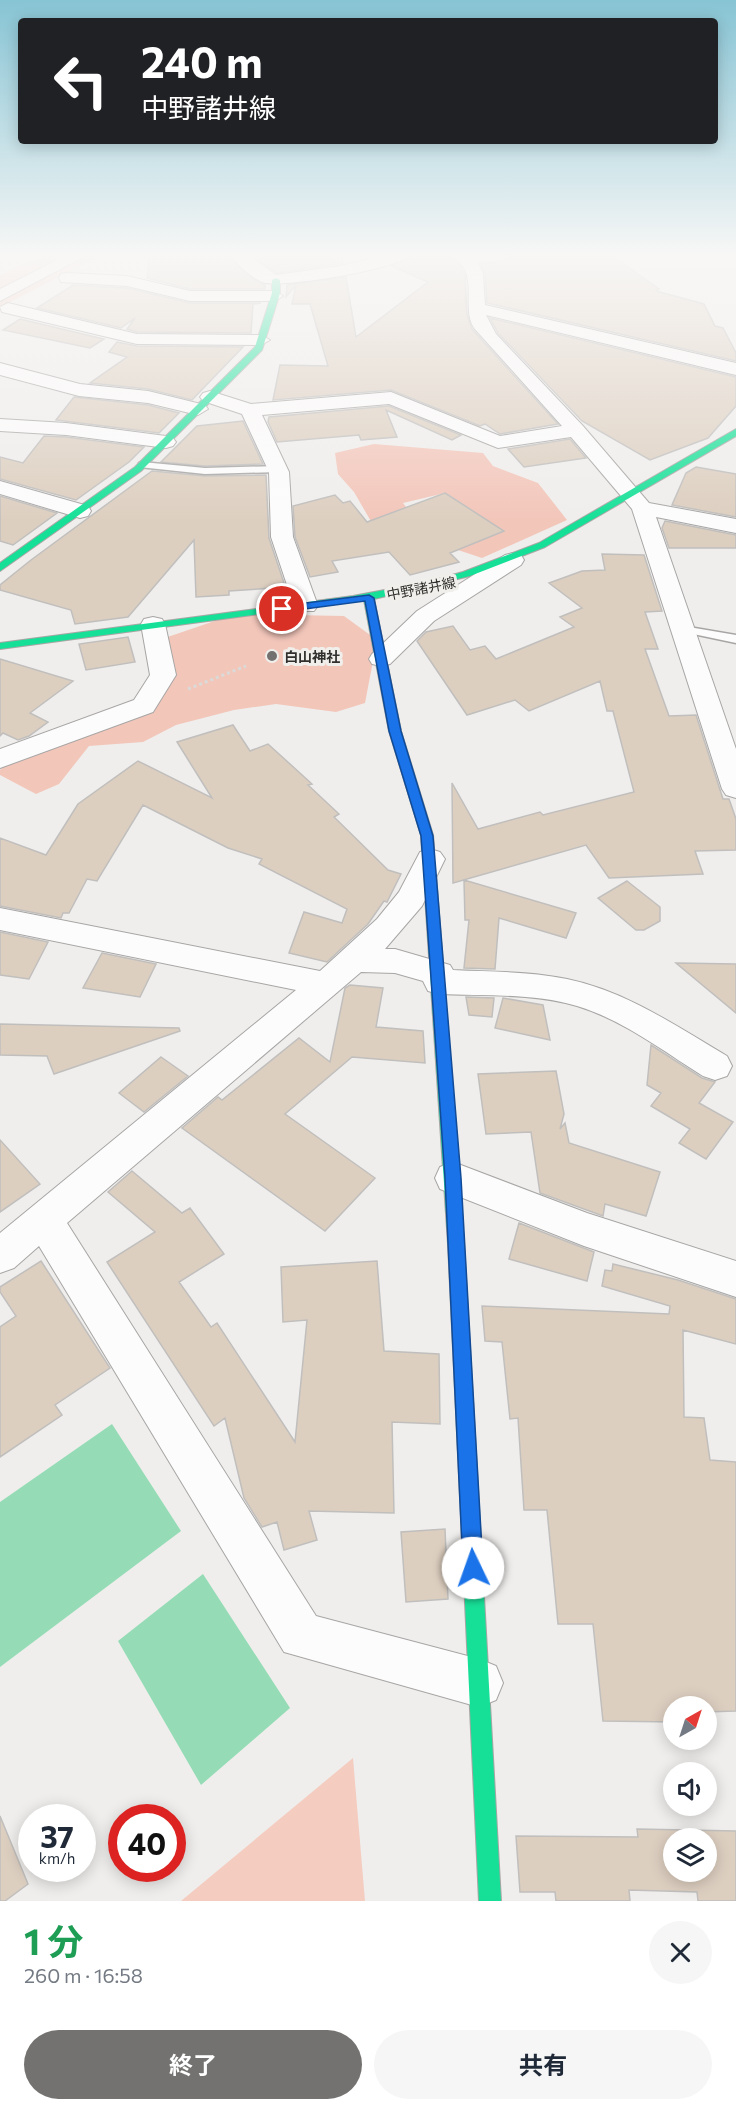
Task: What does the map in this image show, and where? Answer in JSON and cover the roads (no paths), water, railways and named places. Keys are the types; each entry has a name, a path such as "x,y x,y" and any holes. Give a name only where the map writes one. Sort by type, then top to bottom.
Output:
{"street":[{"path":"0,568 142,465 259,348 260,344"},
{"path":"495,344 576,430 637,500 736,789"},
{"path":"629,344 736,369"},
{"path":"0,369 79,390 249,410 391,398 498,442 576,430"},
{"path":"249,410 278,469 282,537 306,606"},
{"path":"0,425 66,429 166,441"},
{"name":"中野諸井線","path":"0,646 57,636 369,598 459,580 513,560 637,500 736,432"},
{"path":"0,487 80,511"},
{"path":"637,500 736,526"},
{"path":"381,658 397,638 420,619 513,560"},
{"path":"369,598 395,731 427,836 430,859 453,1178 490,1901"},
{"path":"0,759 144,706 163,675 153,624"},
{"path":"0,1256 354,960 388,927 411,898 430,859"},
{"path":"0,919 326,984"},
{"path":"354,960 395,961 439,978 550,989 584,996 616,1008 715,1066"},
{"path":"453,1178 584,1229 736,1279"},
{"path":"44,1220 301,1635 479,1683"}],"lane":[{"path":"142,465 205,471 278,469"},
{"path":"682,628 736,639"}],"place":[{"name":"白山神社","path":"272,656"}]}
